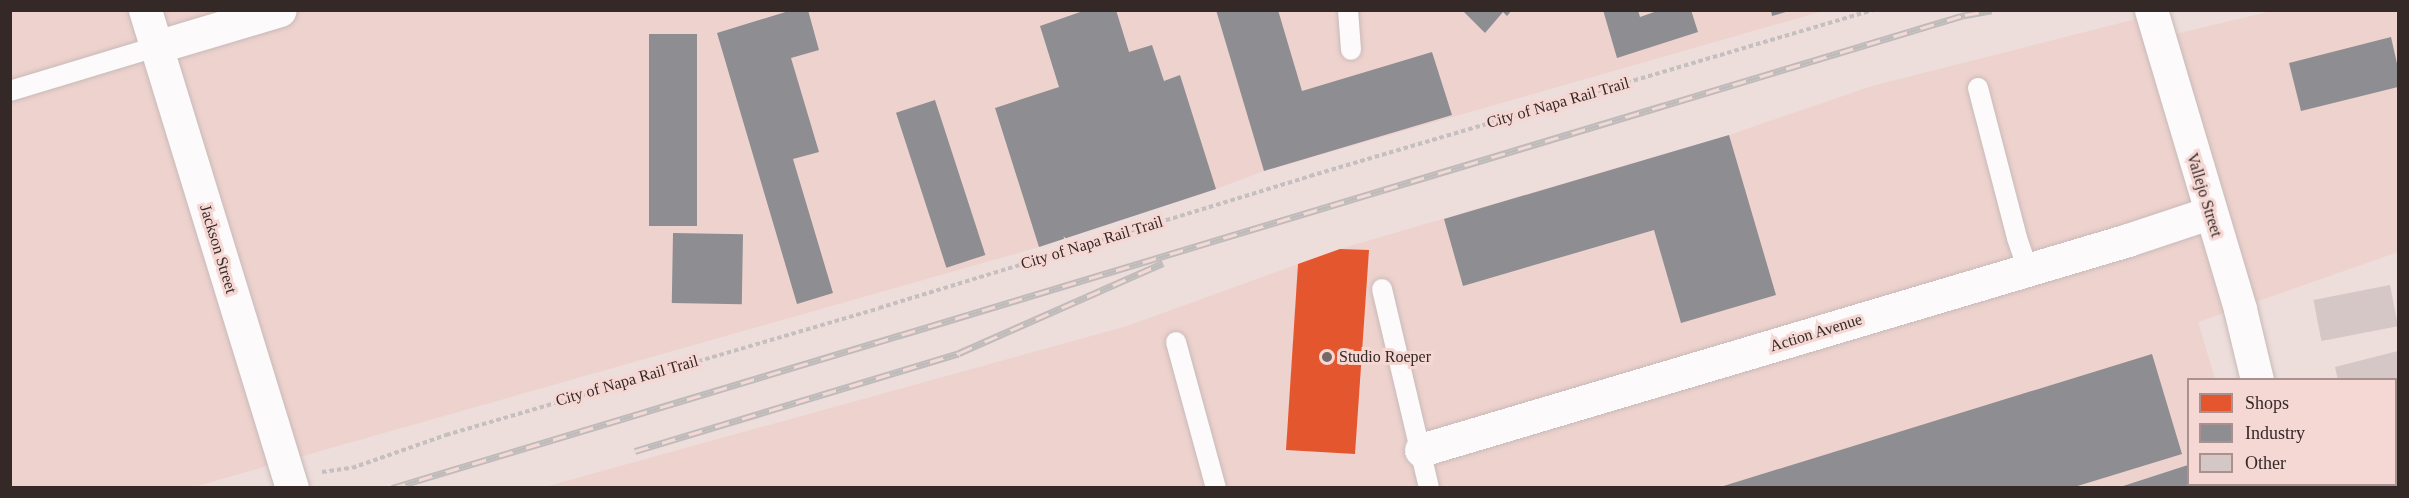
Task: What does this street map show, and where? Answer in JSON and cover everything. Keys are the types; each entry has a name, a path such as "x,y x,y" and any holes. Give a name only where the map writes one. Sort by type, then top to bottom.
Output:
{"street":[{"name":"Jackson Street","path":"145,10 302,480"},
{"path":"156,47 280,10"},
{"name":"Vallejo Street","path":"2151,10 2209,213 2240,309 2257,378"},
{"name":"Action Avenue","path":"1421,450 2028,270 2209,213"}],"lane":[{"path":"1348,10 1351,50"},
{"path":"10,91 156,47"},
{"path":"1978,88 2017,238 2028,270"},
{"path":"1382,289 1429,488"},
{"path":"1176,342 1216,488"}],"path":[{"name":"City of Napa Rail Trail","path":"302,480 352,468 446,435 879,308 1332,169 1873,10"}],"shaded area":[{"path":"10,11 1823,11 1264,171 1039,247 190,488 11,487"},
{"path":"2272,11 2398,11 2398,252 2198,322 2215,378 2187,378 2187,486 2248,487 541,488 1127,326 1340,249 1729,135 1872,86 2152,15 2159,38"}],"building: Shops":[{"name":"Studio Roeper","path":"1340,249 1369,250 1355,454 1286,450 1298,264"}],"building: Industry":[{"path":"792,10 808,10 819,50 791,58 819,152 793,159 833,293 797,304 717,33"},
{"path":"1086,10 1116,10 1129,52 1152,45 1164,81 1180,75 1216,189 1039,247 995,108 1059,87 1040,26"},
{"path":"1216,10 1278,10 1302,91 1432,52 1452,115 1264,171"},
{"path":"1462,10 1512,10 1507,16 1503,12 1485,33"},
{"path":"1603,10 1638,10 1640,17 1660,10 1691,10 1698,32 1617,58"},
{"path":"1771,10 1789,10 1789,11 1772,16"},
{"path":"649,34 697,34 697,226 649,226"},
{"path":"2391,37 2398,68 2398,87 2301,111 2289,63"},
{"path":"935,100 985,255 946,268 896,113"},
{"path":"1729,135 1776,295 1681,323 1654,230 1463,286 1444,219"},
{"path":"673,233 743,234 742,304 672,303"},
{"path":"2152,354 2182,454 2071,488 1717,488"},
{"path":"2187,465 2187,486 2232,486 2232,488 2117,488"}],"building: Other":[{"path":"2390,285 2398,326 2321,341 2313,300"},
{"path":"2398,351 2398,392 2397,378 2338,378 2335,367"},
{"path":"2397,458 2398,488 2393,488 2397,486"}],"railway":[{"path":"392,488 1965,15 1992,10"},
{"path":"635,451 959,353 1163,263"}],"place":[{"name":"Studio Roeper","path":"1327,357"}]}
